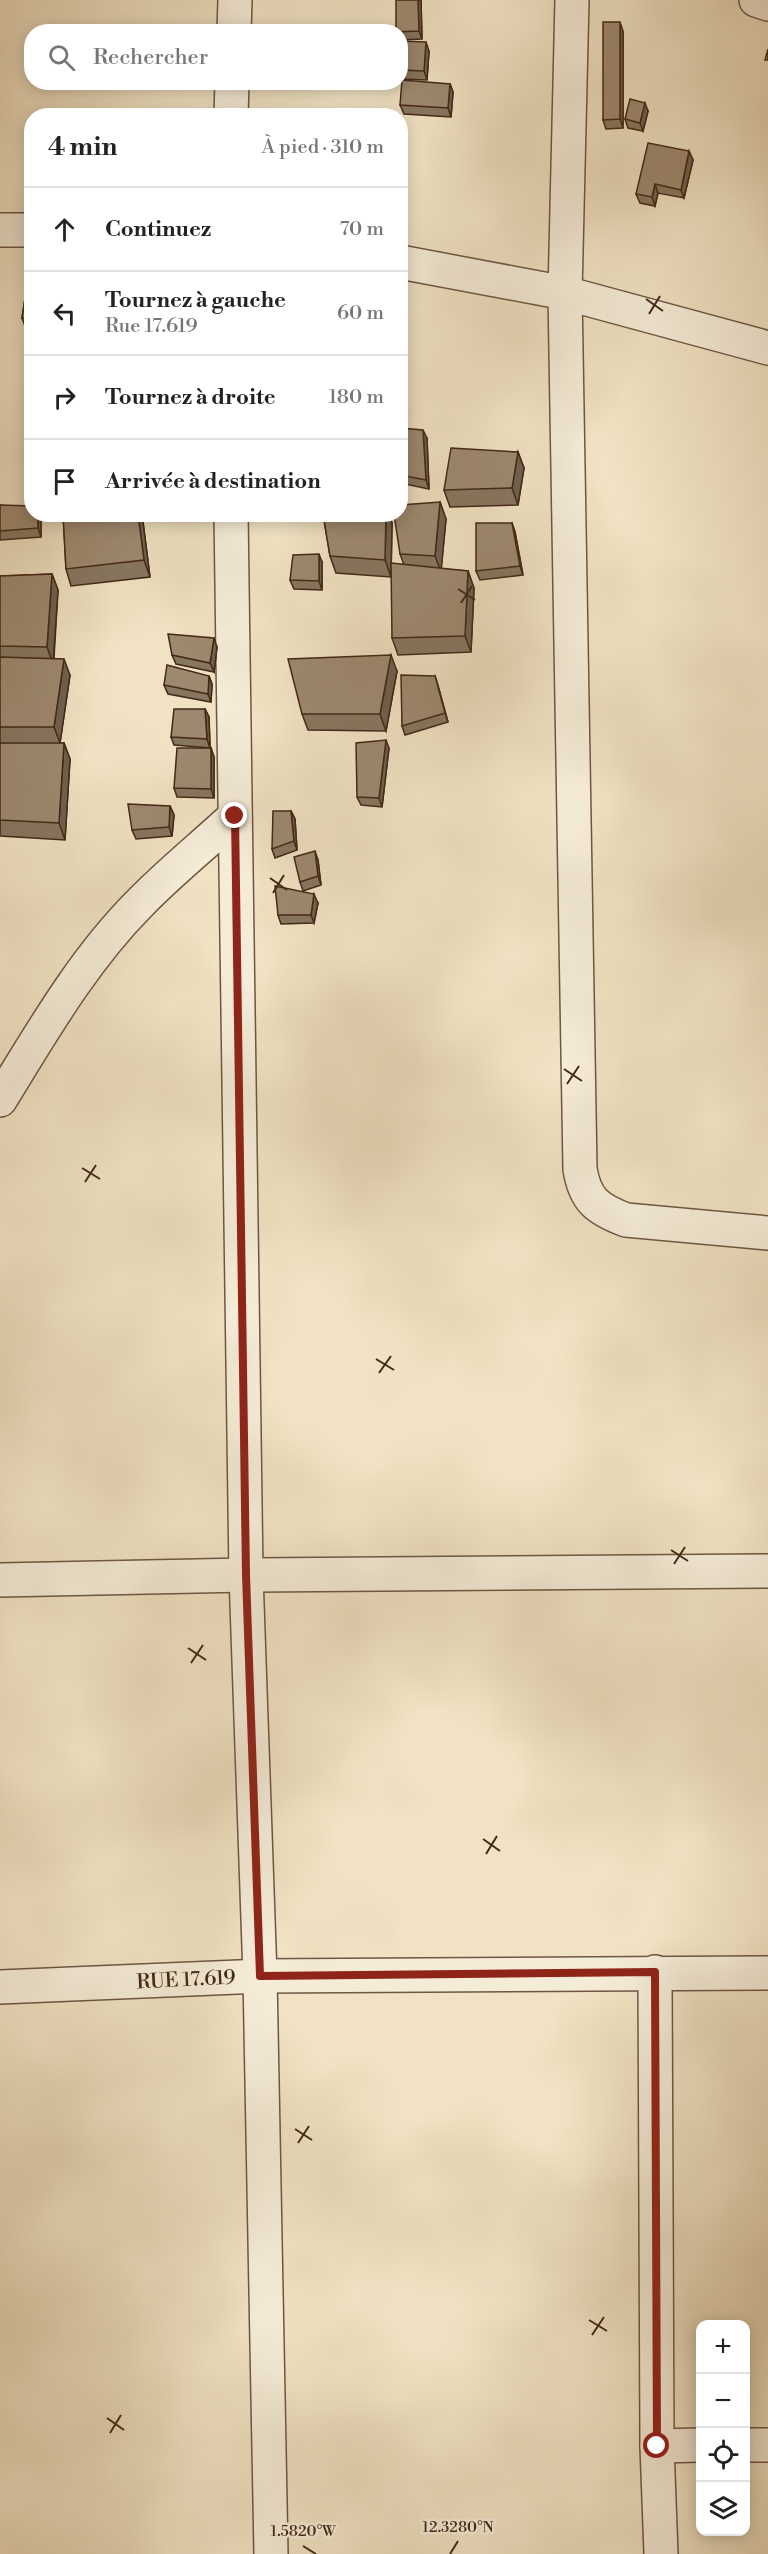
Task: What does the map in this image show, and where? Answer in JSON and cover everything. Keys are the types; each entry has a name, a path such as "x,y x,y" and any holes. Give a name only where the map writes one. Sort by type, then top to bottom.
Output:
{"street":[{"path":"234,24 235,0"},
{"path":"572,0 565,293 580,1157 583,1187 592,1201 605,1212 626,1220 768,1233"},
{"path":"756,0 768,4"},
{"path":"231,108 232,90"},
{"path":"0,230 24,230"},
{"path":"408,264 565,293 768,348"},
{"path":"231,522 246,1575 260,1976 271,2554"},
{"path":"0,1100 57,1007 95,955 140,903 235,816"},
{"path":"0,1580 246,1575 768,1571"},
{"path":"655,1972 657,2446 661,2554"},
{"name":"RUE 17.619","path":"0,1987 260,1976 768,1973"},
{"path":"657,2446 696,2445"},
{"path":"750,2445 768,2445"}],"building":[{"path":"396,0 418,0 419,31 408,31 408,24 396,24"},
{"path":"603,22 620,22 620,119 603,120"},
{"path":"408,41 426,42 424,71 408,70"},
{"path":"408,80 450,84 448,108 400,105 401,90 408,90"},
{"path":"630,99 645,103 640,123 625,119"},
{"path":"648,143 689,151 681,190 655,184 652,197 636,194"},
{"path":"408,429 423,430 426,480 408,477"},
{"path":"451,448 518,452 512,488 444,490"},
{"path":"440,502 435,556 400,554 395,522 408,522 408,504"},
{"path":"0,505 24,506 24,522 38,522 38,528 0,531"},
{"path":"63,522 139,522 144,560 66,569"},
{"path":"324,522 386,522 385,560 330,556"},
{"path":"476,523 512,523 520,566 476,571"},
{"path":"319,554 319,581 290,580 293,555"},
{"path":"391,563 468,571 465,636 392,638"},
{"path":"52,574 47,647 0,646 0,576"},
{"path":"168,634 214,638 210,663 172,655"},
{"path":"391,655 380,714 302,714 288,659"},
{"path":"0,657 64,659 54,727 0,727"},
{"path":"167,665 209,676 208,694 164,685"},
{"path":"401,675 435,676 445,713 402,726"},
{"path":"174,709 205,709 207,739 171,737"},
{"path":"386,740 379,798 357,797 356,743"},
{"path":"0,743 64,743 59,823 0,820"},
{"path":"177,748 211,748 211,789 174,788"},
{"path":"128,804 170,806 169,827 132,830"},
{"path":"273,811 291,811 294,841 272,849"},
{"path":"315,851 318,876 300,882 294,857"},
{"path":"275,886 314,894 311,915 278,915"}],"route":[{"path":"235,816 246,1575 260,1976 655,1972 657,2446"}]}
